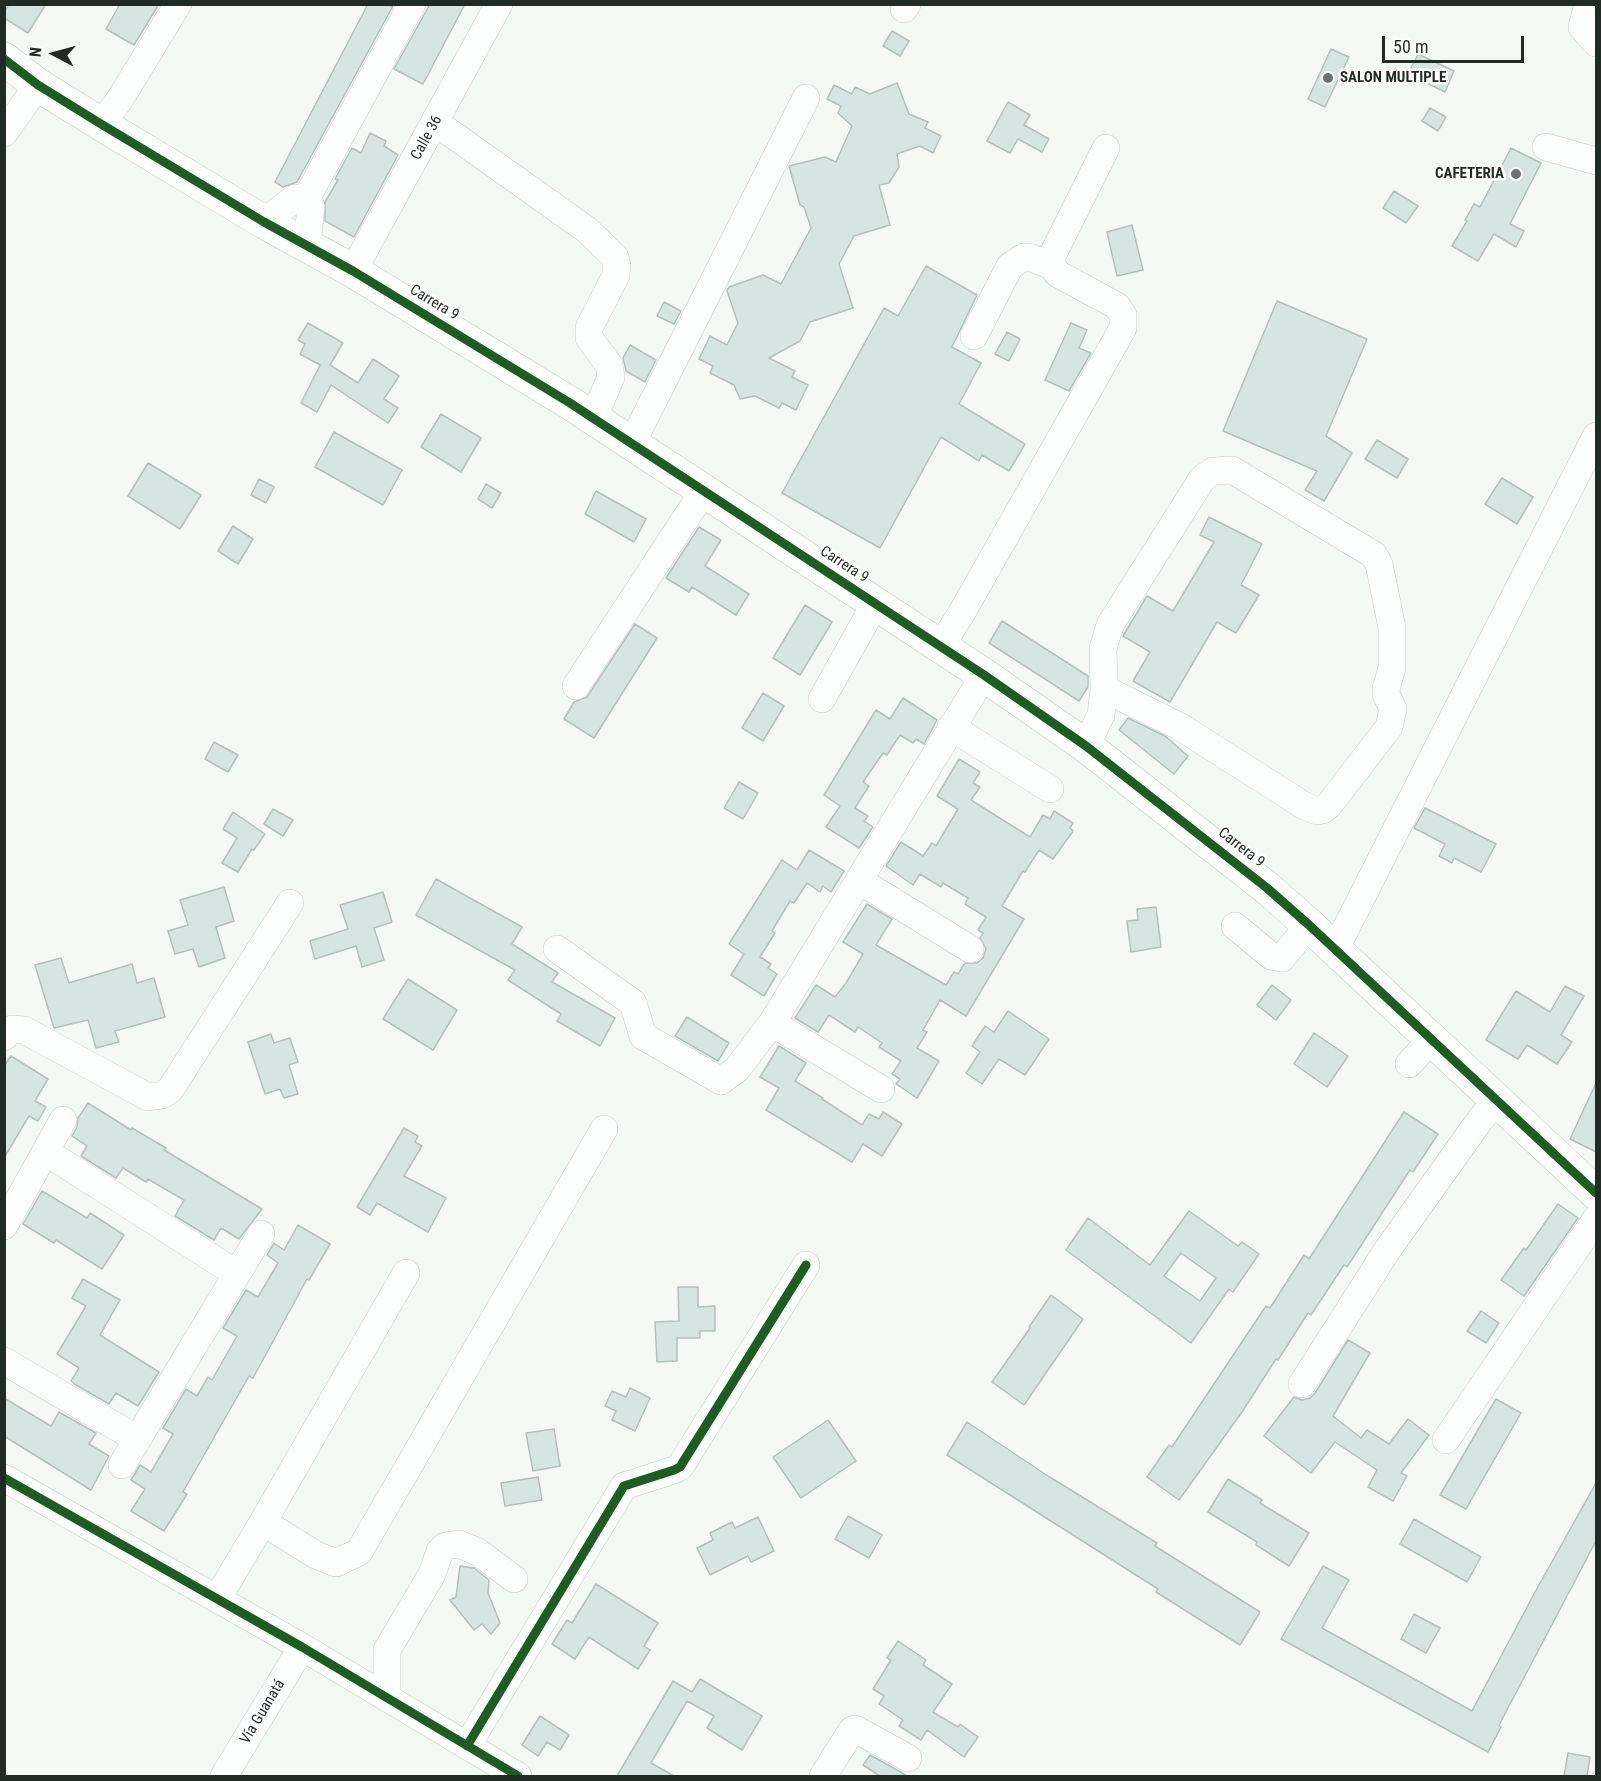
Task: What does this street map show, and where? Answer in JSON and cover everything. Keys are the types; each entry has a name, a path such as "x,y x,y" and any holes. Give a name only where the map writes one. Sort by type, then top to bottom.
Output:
{"main road":[{"name":"Carrera 9","path":"4,59 38,85 101,124 264,222 353,272 593,419 984,675 1086,746 1249,873 1309,925 1596,1196"}],"street":[{"path":"101,124 120,99 178,4"},
{"path":"306,199 411,4"},
{"name":"Calle 36","path":"353,272 500,4"},
{"path":"1588,4 1582,27 1596,43"},
{"path":"4,134 38,85"},
{"path":"631,445 806,98"},
{"path":"435,122 587,231 615,257 616,274 589,328 589,338 609,365 611,377 593,419"},
{"path":"1546,147 1596,161"},
{"path":"1052,266 1052,256 1106,148"},
{"path":"264,222 295,198 306,199 311,206 307,245"},
{"path":"940,647 967,604 1123,328 1124,315 1117,306 1058,274 1052,266 1024,257 1010,266 974,336"},
{"path":"1335,950 1596,436"},
{"path":"1086,746 1101,714 1104,689 1103,649 1110,626 1202,479 1213,471 1232,470 1374,555 1379,564 1392,628 1392,668 1386,689 1393,709 1389,727 1323,810 1317,811 1303,805 1179,726 1104,689"},
{"path":"650,592 707,495"},
{"path":"576,686 707,495"},
{"path":"822,699 875,604"},
{"path":"557,949 633,1003 643,1036 722,1081 737,1069 772,1023 984,675"},
{"path":"956,720 1050,789"},
{"path":"860,881 970,949"},
{"path":"4,1037 12,1029 24,1030 148,1096 162,1095 170,1090 290,903"},
{"path":"1235,926 1271,956 1282,957 1309,925"},
{"path":"772,1023 881,1089"},
{"path":"1409,1064 1431,1040"},
{"path":"1302,1384 1388,1249 1480,1119 1496,1101"},
{"path":"4,1226 63,1120"},
{"path":"263,1522 316,1555 336,1563 359,1552 603,1129"},
{"path":"46,1152 237,1274"},
{"path":"1446,1440 1596,1196"},
{"path":"122,1465 261,1234"},
{"path":"467,1746 624,1486 680,1467 806,1265"},
{"path":"223,1590 406,1273"},
{"path":"4,1361 137,1439"},
{"path":"4,1478 223,1590 302,1647 518,1776"},
{"path":"387,1698 387,1650 432,1574 440,1551 445,1546 459,1544 478,1552 514,1579"},
{"name":"Vía Guanatá","path":"224,1776 302,1647"},
{"path":"823,1776 854,1729 908,1758"}],"building":[{"path":"9,4 46,4 28,33 4,18 4,12"},
{"path":"120,4 159,4 134,45 106,29"},
{"path":"368,4 393,6 297,182 283,187 275,182"},
{"path":"430,4 465,4 423,84 394,69"},
{"path":"892,31 909,41 900,56 883,46"},
{"name":"SALON MULTIPLE","path":"1331,49 1349,57 1325,107 1308,99"},
{"path":"1418,54 1454,71 1445,92 1408,74"},
{"path":"897,83 909,114 928,122 925,128 941,136 933,153 920,146 897,154 899,167 889,183 879,185 890,225 854,236 839,264 853,308 810,322 800,341 769,358 795,371 792,377 808,385 796,410 782,403 779,408 755,396 740,399 734,385 710,373 713,366 699,359 710,336 727,345 738,323 727,291 729,287 763,275 781,284 811,228 804,207 800,205 789,166 825,157 836,162 852,126 838,113 841,106 827,99 834,85 852,94 855,87 870,94"},
{"path":"1008,102 1030,115 1024,125 1049,139 1042,152 1018,139 1010,153 987,141"},
{"path":"1430,108 1446,117 1438,131 1422,121"},
{"path":"370,133 386,141 384,146 398,155 354,237 325,221 325,202 352,148 361,153"},
{"path":"1511,148 1541,163 1510,224 1524,231 1516,247 1494,234 1478,261 1452,246 1474,204 1480,207"},
{"path":"1394,191 1418,206 1406,223 1383,208"},
{"path":"1132,225 1143,270 1117,276 1107,232"},
{"path":"926,266 977,295 952,347 981,363 959,404 1025,444 1009,471 982,455 979,461 941,437 880,548 782,493 884,308 898,316"},
{"path":"1277,301 1367,339 1326,436 1352,453 1324,501 1305,490 1317,471 1223,431"},
{"path":"664,302 681,311 674,324 657,316"},
{"path":"308,323 343,343 330,365 358,383 373,359 399,376 384,399 398,408 388,423 331,385 317,412 301,403 320,365 300,354 305,344 298,340"},
{"path":"1071,323 1087,330 1079,348 1091,353 1069,391 1045,380"},
{"path":"1007,332 1020,339 1009,361 995,354"},
{"path":"630,345 656,360 645,382 626,371 623,358"},
{"path":"441,414 481,438 461,472 421,447"},
{"path":"334,432 402,470 383,505 315,467"},
{"path":"1377,440 1408,459 1397,478 1365,459"},
{"path":"148,463 201,495 180,529 128,496"},
{"path":"1502,478 1533,497 1517,524 1485,504"},
{"path":"259,479 274,487 266,503 251,495"},
{"path":"486,484 501,493 492,508 478,499"},
{"path":"596,491 646,519 634,542 585,514"},
{"path":"1209,517 1262,544 1241,585 1259,595 1236,633 1217,622 1170,702 1133,681 1150,652 1123,636 1147,596 1173,611 1214,542 1200,535"},
{"path":"233,526 253,539 238,564 218,551"},
{"path":"699,527 721,540 705,566 749,594 736,615 692,587 689,592 666,578"},
{"path":"805,605 832,622 800,675 773,658"},
{"path":"1002,621 1088,676 1088,687 1079,701 989,643"},
{"path":"635,624 657,638 594,738 564,719 574,702 587,697"},
{"path":"763,693 784,706 763,741 742,728"},
{"path":"903,698 937,720 924,744 916,739 913,743 900,735 887,755 883,753 863,782 869,786 855,808 868,816 864,821 873,827 859,848 826,827 840,806 824,795 876,710 890,719"},
{"path":"1128,718 1165,736 1188,756 1174,774 1119,730"},
{"path":"214,742 238,755 228,772 205,759"},
{"path":"959,759 980,772 973,783 980,787 971,800 1030,837 1043,815 1050,819 1054,811 1073,823 1070,828 1073,831 1053,859 1039,850 1002,906 1024,919 966,1016 940,1000 923,1030 927,1032 917,1048 939,1061 917,1098 896,1084 900,1079 892,1074 901,1061 879,1047 882,1043 858,1027 855,1032 829,1015 818,1032 795,1018 816,985 835,997 846,983 863,954 843,942 867,904 892,919 876,945 946,985 954,972 958,974 965,963 977,963 983,958 986,949 980,938 983,933 978,930 986,917 965,904 968,898 943,883 941,887 920,874 913,885 886,866 901,842 923,856 932,843 936,846 958,809 937,796"},
{"path":"739,782 758,793 743,819 724,808"},
{"path":"1425,808 1496,844 1481,872 1454,858 1452,863 1439,856 1445,844 1414,828"},
{"path":"273,809 293,820 283,836 264,824"},
{"path":"233,812 265,834 254,850 252,849 238,872 222,863 237,838 223,829"},
{"path":"809,850 844,871 831,892 823,886 820,892 807,883 794,903 790,901 772,931 775,933 760,957 771,964 768,968 777,974 764,996 731,975 744,954 729,944 782,860 797,870"},
{"path":"436,879 522,927 512,944 558,973 552,982 615,1018 600,1046 557,1021 561,1014 508,980 515,970 416,915"},
{"path":"224,887 234,921 216,927 225,958 199,967 193,949 175,954 168,931 188,925 180,900"},
{"path":"383,892 392,922 374,928 384,960 362,967 356,946 315,959 310,941 348,929 340,905"},
{"path":"1156,907 1161,947 1131,952 1127,921 1138,920 1137,909"},
{"path":"61,958 69,983 132,964 137,983 154,978 165,1017 115,1031 119,1042 96,1048 88,1020 54,1028 35,965"},
{"path":"408,979 457,1010 433,1050 383,1019"},
{"path":"1272,985 1291,1000 1276,1020 1257,1005"},
{"path":"1565,986 1584,996 1561,1035 1572,1042 1557,1064 1527,1045 1518,1059 1486,1040 1516,991 1550,1012"},
{"path":"1008,1011 1049,1039 1025,1075 999,1059 982,1084 966,1073 980,1052 972,1046 985,1026 994,1032"},
{"path":"687,1017 729,1043 718,1061 675,1036"},
{"path":"1314,1033 1348,1056 1327,1087 1294,1064"},
{"path":"271,1034 274,1043 290,1038 298,1062 289,1065 298,1094 284,1098 280,1089 265,1094 248,1042"},
{"path":"779,1046 806,1063 795,1081 862,1125 869,1114 879,1119 883,1112 902,1124 882,1156 863,1144 852,1162 766,1110 779,1088 760,1077"},
{"path":"11,1056 48,1079 35,1101 46,1107 38,1121 29,1116 4,1158 4,1066"},
{"path":"1596,1083 1596,1152 1570,1139"},
{"path":"88,1103 131,1130 132,1128 166,1148 164,1150 262,1209 239,1239 221,1228 214,1240 175,1216 184,1200 148,1179 146,1182 123,1168 116,1178 81,1156 87,1146 72,1136 77,1127 78,1118"},
{"path":"1404,1112 1438,1134 1413,1172 1410,1170 1347,1267 1344,1265 1311,1315 1308,1313 1278,1360 1276,1359 1242,1412 1179,1500 1147,1477 1169,1445 1172,1447 1266,1306 1270,1308 1304,1255 1309,1259"},
{"path":"404,1128 418,1136 415,1142 422,1146 404,1176 446,1198 428,1232 377,1203 370,1215 357,1207"},
{"path":"42,1191 87,1218 90,1213 124,1235 102,1269 56,1240 54,1243 23,1224"},
{"path":"1558,1204 1578,1218 1524,1296 1501,1280 1524,1248 1526,1250"},
{"path":"1189,1211 1238,1246 1242,1242 1259,1254 1233,1292 1229,1289 1191,1343 1066,1250 1088,1218 1150,1265","holes":["1181,1253 1216,1278 1200,1301 1164,1276"]},
{"path":"298,1225 330,1244 309,1280 307,1279 253,1378 249,1376 183,1492 187,1494 164,1531 131,1511 145,1489 131,1480 140,1465 151,1472 173,1434 163,1428 186,1389 197,1396 208,1377 212,1380 237,1336 223,1328 246,1290 258,1297 278,1263 267,1255 274,1243 284,1250"},
{"path":"83,1279 120,1300 100,1335 159,1372 138,1406 116,1393 109,1404 76,1385 71,1381 79,1368 57,1354 86,1306 72,1298"},
{"path":"678,1287 698,1287 698,1307 715,1306 715,1331 700,1331 700,1338 677,1338 677,1361 657,1362 655,1322 679,1321"},
{"path":"1051,1295 1083,1319 1024,1405 992,1382"},
{"path":"1481,1311 1499,1323 1486,1343 1467,1331"},
{"path":"1348,1340 1370,1353 1333,1416 1361,1438 1367,1430 1389,1444 1408,1419 1429,1435 1401,1473 1407,1476 1393,1501 1368,1487 1377,1470 1335,1442 1311,1473 1264,1436 1294,1397 1302,1400 1310,1398 1315,1393"},
{"path":"630,1388 650,1398 635,1431 612,1420 616,1411 605,1406 612,1391 626,1397"},
{"path":"4,1398 51,1426 59,1412 96,1433 89,1444 109,1456 91,1490 4,1436"},
{"path":"1496,1399 1521,1413 1466,1509 1440,1495"},
{"path":"828,1420 856,1461 801,1498 773,1457"},
{"path":"967,1422 1048,1476 1157,1543 1155,1546 1260,1612 1240,1645 1156,1592 1158,1589 947,1455"},
{"path":"554,1429 560,1466 533,1471 526,1433"},
{"path":"538,1477 542,1500 505,1506 501,1483"},
{"path":"1228,1479 1262,1500 1260,1503 1309,1533 1289,1566 1256,1545 1257,1542 1208,1512"},
{"path":"1596,1483 1596,1541 1499,1725 1501,1727 1488,1752 1281,1639 1323,1566 1349,1580 1322,1628 1472,1711"},
{"path":"848,1516 882,1535 869,1558 835,1539"},
{"path":"758,1517 774,1551 751,1562 748,1556 710,1575 697,1548 713,1540 710,1533 732,1522 735,1528"},
{"path":"1414,1519 1481,1557 1467,1582 1400,1544"},
{"path":"460,1566 474,1568 489,1580 488,1593 500,1623 491,1634 482,1624 474,1630 450,1600 456,1597"},
{"path":"596,1584 658,1623 644,1646 650,1650 638,1669 589,1637 575,1659 552,1644 567,1620 572,1623"},
{"path":"1414,1614 1440,1628 1426,1653 1401,1639"},
{"path":"898,1641 926,1660 923,1665 952,1684 933,1712 958,1727 960,1724 978,1737 964,1757 927,1730 921,1740 899,1726 903,1720 879,1704 884,1696 873,1689 891,1660 887,1658"},
{"path":"700,1679 762,1716 742,1750 707,1728 714,1716 687,1701 651,1763 674,1776 617,1776 673,1681 692,1692"},
{"path":"540,1716 569,1735 560,1750 547,1742 538,1756 522,1745"},
{"path":"1568,1753 1590,1757 1587,1776 1564,1776"},
{"path":"870,1755 907,1776 880,1776 863,1765"}],"cycle path":[{"path":"4,59 38,85 101,124 264,222 353,271 570,403 984,675 1086,746 1267,888 1596,1193"},
{"path":"467,1746 624,1486 680,1467 806,1265"},
{"path":"4,1478 302,1647 518,1776"}],"place":[{"name":"SALON MULTIPLE","path":"1328,78"},
{"name":"CAFETERIA","path":"1516,174"}]}
